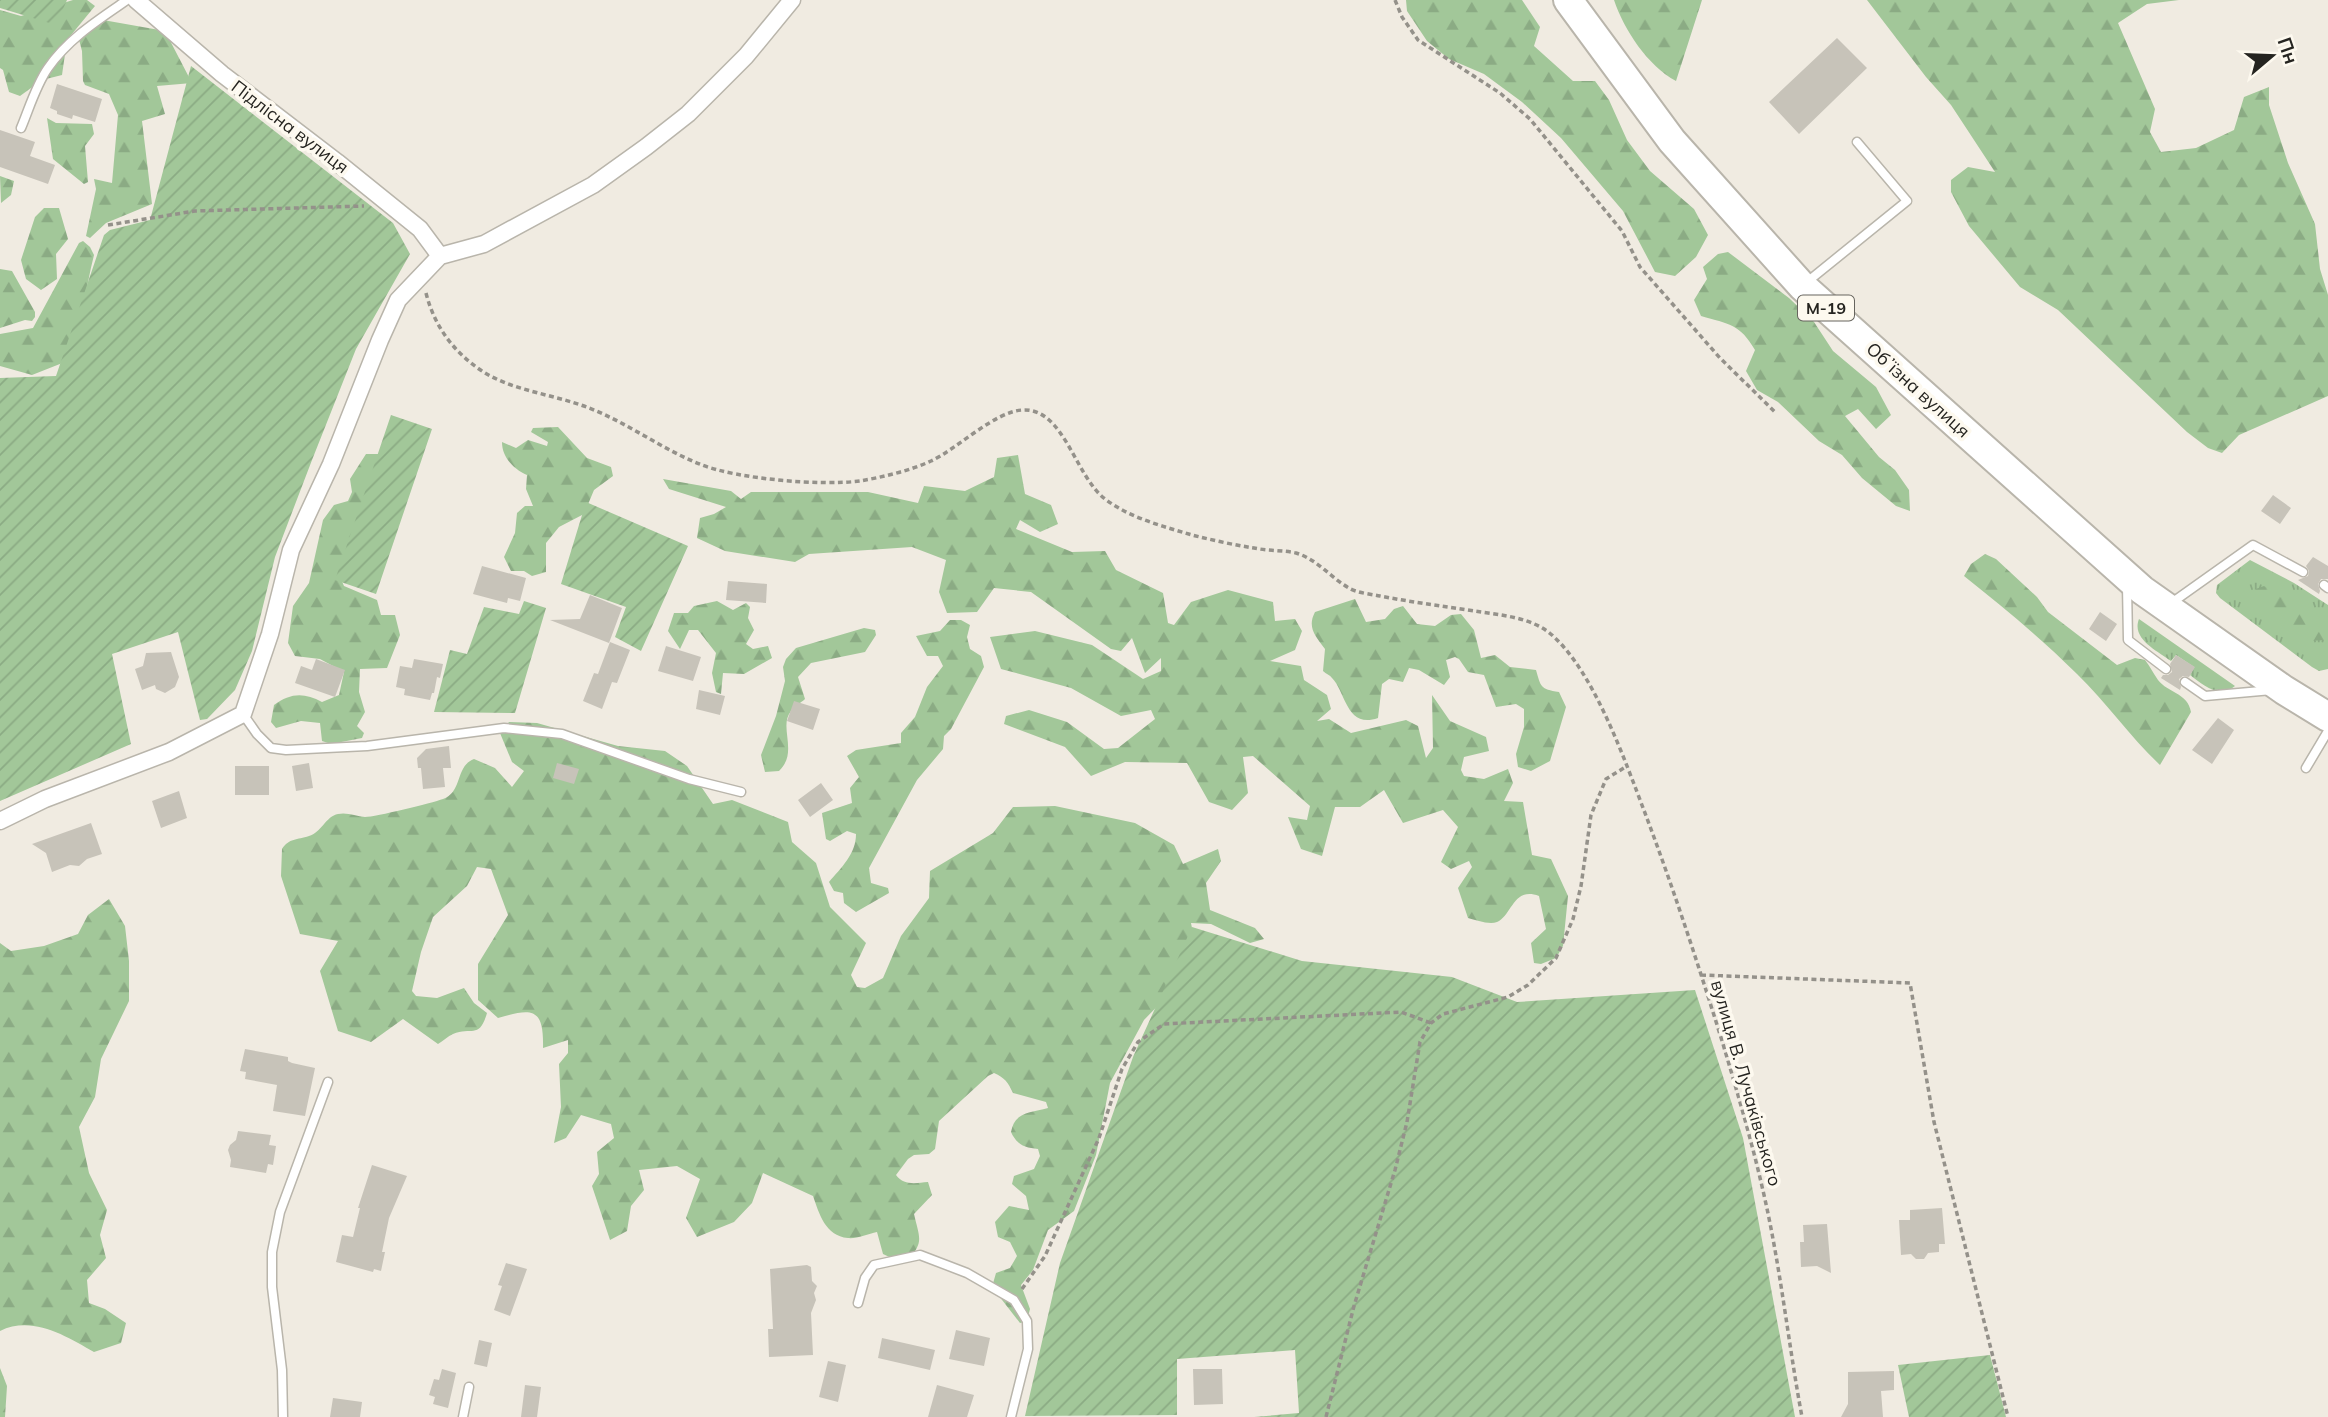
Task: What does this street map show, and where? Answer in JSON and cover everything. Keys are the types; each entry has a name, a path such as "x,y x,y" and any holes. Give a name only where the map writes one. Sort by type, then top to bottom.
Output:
{"highway":[{"name":"Обʼїзна вулиця","path":"1568,0 1672,141 1801,286 2126,576 2165,607 2284,690 2328,717"}],"street":[{"name":"Підлісна вулиця","path":"136,0 222,74 420,229 440,256"},
{"path":"0,821 45,799 169,752 243,714 270,634 291,550 331,464 398,300 440,256 484,244 593,185 646,148 688,114 746,56 792,0"}],"lane":[{"path":"21,128 46,69 64,47 92,23 127,0"},
{"path":"1801,286 1907,201 1857,142"},
{"path":"2165,607 2253,545 2303,572"},
{"path":"2126,576 2128,640 2166,669"},
{"path":"2185,682 2205,696 2284,690"},
{"path":"243,714 271,748 286,750 367,746 504,727 562,734 690,779 741,792"},
{"path":"2306,768 2328,731"},
{"path":"283,1417 282,1370 272,1287 272,1252 280,1212 328,1082"},
{"path":"858,1303 865,1278 874,1265 920,1255 967,1273 1014,1300 1027,1321 1028,1349 1011,1417"},
{"path":"463,1417 469,1387"}],"path":[{"path":"1395,0 1402,17 1418,40 1500,93 1530,119 1622,230 1640,267 1720,358 1776,413"},
{"path":"108,225 195,211 369,206 384,200"},
{"name":"вулиця В. Лучаківського","path":"425,289 431,313 442,333 482,372 509,384 551,394 589,408 704,466 742,474 826,483 860,481 893,474 933,460 1006,413 1023,410 1040,412 1054,423 1075,462 1099,495 1124,512 1199,537 1300,554 1337,576 1350,589 1398,600 1503,615 1528,621 1550,632 1593,689 1627,766 1673,888 1701,975 1746,1120 1773,1237 1802,1417"},
{"path":"1326,1417 1354,1306 1408,1122 1420,1042 1431,1023 1443,1014 1508,997 1528,985 1556,958 1573,919 1581,886 1591,815 1606,779 1627,766"},
{"path":"1701,975 1910,983 1934,1122 2007,1417"},
{"path":"1014,1300 1045,1256 1099,1138 1122,1069 1138,1042 1164,1024 1401,1012 1431,1023"}],"green space":[{"path":"0,0 67,0 56,25 0,8"},
{"path":"73,0 87,0 95,6 67,40 62,75 42,80 20,96 9,92 3,70 0,68 0,10 21,16"},
{"path":"1406,0 1522,0 1540,27 1534,46 1573,81 1595,81 1609,100 1627,140 1650,171 1694,209 1708,235 1696,257 1675,276 1655,272 1623,211 1561,138 1522,102 1484,74 1449,59 1427,41 1407,11"},
{"path":"1614,0 1702,0 1676,81 1656,66 1638,46"},
{"path":"1867,0 2179,0 2147,4 2118,23 2155,109 2150,132 2161,152 2196,148 2234,130 2244,97 2269,87 2269,105 2288,163 2315,224 2320,269 2328,295 2328,396 2239,435 2222,453 2208,448 2187,432 2058,310 2020,287 1969,226 1951,192 1951,180 1968,167 1995,172 1951,105"},
{"path":"103,20 165,31 192,83 157,86 165,114 142,121 152,204 106,223 90,238 86,236 96,189 94,179 112,183 118,115 109,94 85,85 78,36"},
{"path":"191,66 393,223 410,254 356,349 275,557 252,651 235,690 207,719 200,720 178,632 112,654 131,744 0,801 0,378 56,376 104,235 110,230 150,220"},
{"path":"47,118 56,123 92,124 94,134 85,146 88,182 84,184 53,159"},
{"path":"0,176 14,181 11,195 1,203"},
{"path":"44,208 59,208 68,239 56,254 57,279 41,290 26,279 21,260 35,217"},
{"path":"83,241 94,255 70,360 32,375 0,366 0,334 33,328 79,243"},
{"path":"1728,252 1789,298 1814,322 1833,351 1876,387 1891,415 1876,429 1858,409 1845,416 1879,457 1895,470 1909,490 1910,511 1896,506 1862,478 1842,455 1819,441 1778,402 1757,390 1746,371 1755,350 1750,341 1733,326 1701,316 1694,300 1707,279 1703,267 1718,254"},
{"path":"0,269 12,271 35,312 32,321 25,320 0,328"},
{"path":"391,415 432,429 376,594 335,580"},
{"path":"558,427 587,458 611,467 613,476 594,490 584,514 559,527 546,543 546,572 532,576 524,571 511,571 504,557 515,533 517,513 525,506 533,506 526,489 527,475 510,462 504,453 502,442 516,448 528,440 547,446 548,442 531,432 533,428"},
{"path":"366,454 383,454 366,527 348,542 348,564 340,577 344,586 377,600 381,615 395,615 400,635 387,668 360,669 359,692 365,712 357,726 364,733 362,738 331,744 322,741 320,723 301,721 276,728 271,722 274,705 286,698 303,695 322,702 339,695 344,672 320,659 295,656 288,643 293,606 309,583 323,520 334,505 348,501 352,492 350,479"},
{"path":"1018,455 1025,494 1051,505 1058,524 1040,532 1020,520 1016,529 1072,552 1105,551 1116,570 1163,593 1168,623 1174,625 1191,602 1228,590 1273,602 1275,621 1295,619 1302,631 1295,650 1270,661 1301,666 1304,680 1327,695 1331,709 1317,721 1329,719 1351,733 1406,720 1418,726 1426,758 1433,748 1432,695 1450,721 1486,737 1489,751 1464,757 1461,770 1464,776 1484,779 1508,769 1513,783 1504,801 1523,802 1532,855 1551,859 1568,896 1563,946 1556,958 1541,964 1534,963 1531,943 1546,929 1539,896 1530,894 1518,898 1502,919 1494,923 1468,918 1458,888 1472,867 1469,861 1451,869 1441,862 1458,827 1443,810 1403,823 1384,790 1360,807 1335,807 1322,856 1301,849 1288,817 1307,820 1310,806 1253,756 1243,757 1248,793 1232,810 1209,802 1187,763 1125,762 1091,776 1065,747 1004,724 1006,716 1029,710 1067,722 1104,749 1118,748 1155,719 1151,710 1121,716 1071,688 1001,669 990,637 1035,631 1092,645 1143,679 1161,671 1161,658 1145,673 1132,638 1121,651 1111,649 1031,592 994,588 977,612 947,613 939,592 946,560 912,547 809,554 795,562 725,551 697,538 700,518 726,507 669,489 663,479 731,491 741,499 751,492 868,492 918,503 924,486 965,491 994,477 997,458"},
{"path":"586,502 688,546 641,651 615,637 626,607 561,584"},
{"path":"1985,554 1996,559 2037,597 2048,612 2117,665 2135,658 2145,660 2162,684 2186,701 2191,712 2160,765 2064,661 1964,576 1971,564"},
{"path":"2250,560 2328,605 2328,669 2319,671 2312,667 2216,593 2217,585"},
{"path":"2264,586 2279,593 2291,608 2324,621 2328,625 2328,640 2306,641 2292,635 2282,619 2253,605 2253,590"},
{"path":"1355,599 1366,622 1385,619 1394,609 1403,606 1417,624 1435,626 1451,615 1461,614 1474,630 1481,658 1495,655 1510,667 1536,670 1542,686 1559,692 1566,707 1550,761 1531,771 1518,767 1516,754 1524,727 1524,709 1516,704 1496,707 1484,675 1468,672 1455,657 1446,660 1450,677 1444,685 1419,670 1409,668 1403,682 1389,679 1382,684 1378,718 1367,720 1353,714 1337,684 1323,671 1325,649 1315,636 1312,622 1315,612"},
{"path":"524,601 546,608 515,713 434,712 450,650 467,654 484,607 519,614"},
{"path":"717,601 733,610 746,603 750,607 748,618 754,630 746,644 753,649 768,646 772,658 744,674 723,673 721,694 716,692 712,673 716,653 698,630 689,630 680,649 668,631 674,613 688,613 694,606"},
{"path":"2139,619 2235,686 2229,690 2217,691 2200,683 2190,675 2194,667 2176,655 2171,661 2147,644 2139,633"},
{"path":"950,620 961,620 970,625 967,637 970,649 981,656 984,667 951,729 944,736 943,749 917,780 869,868 871,883 888,888 889,893 856,912 844,903 843,893 834,891 829,882 851,854 856,834 847,831 830,841 826,839 822,813 852,803 850,788 859,777 847,756 856,750 901,743 901,733 915,717 927,687 943,666 938,656 927,656 916,636 940,631"},
{"path":"864,628 875,630 876,635 865,652 811,663 798,677 805,699 792,709 788,717 785,764 779,771 765,772 761,755 776,716 785,681 783,667 786,659 796,648"},
{"path":"509,722 537,723 618,746 665,751 687,766 713,804 732,800 788,822 792,842 816,863 830,907 866,943 851,975 857,987 865,988 883,978 901,936 929,898 930,871 993,833 1013,807 1055,806 1135,823 1174,845 1183,864 1218,849 1221,861 1206,883 1210,910 1255,928 1264,939 1250,943 1211,924 1191,923 1195,943 1174,989 1144,1020 1110,1083 1096,1155 1074,1211 1048,1230 1033,1270 1021,1285 1030,1309 1027,1321 1020,1323 992,1287 996,1273 1010,1268 1017,1256 1010,1242 998,1237 995,1222 1009,1206 1029,1210 1026,1196 1012,1184 1014,1176 1034,1169 1040,1156 1038,1149 1022,1145 1011,1132 1020,1116 1048,1108 1046,1102 1013,1093 1006,1081 994,1073 939,1121 935,1149 929,1154 914,1155 908,1159 896,1175 906,1182 928,1182 932,1195 914,1214 919,1235 916,1249 907,1262 900,1262 883,1254 877,1232 851,1238 834,1233 824,1223 813,1196 763,1173 752,1203 734,1222 697,1237 686,1218 700,1179 677,1166 639,1170 644,1190 631,1206 627,1231 610,1240 592,1186 599,1174 597,1152 614,1138 611,1124 581,1115 566,1138 554,1143 561,1107 559,1064 568,1053 568,1040 543,1048 541,1025 534,1014 527,1012 498,1018 478,1000 478,964 508,915 491,869 477,867 467,886 433,917 412,991 416,996 437,998 464,988 474,1003 487,1013 481,1027 474,1031 453,1034 438,1044 403,1019 371,1042 338,1031 320,971 338,941 300,934 281,876 282,849 290,841 317,832 334,815 365,817 443,799 454,791 464,767 474,759 495,768 512,787 524,771 512,762 500,733"},
{"path":"109,899 125,926 129,961 129,1001 101,1059 95,1097 79,1127 89,1173 107,1210 100,1235 106,1258 87,1280 89,1303 105,1309 126,1323 121,1343 94,1352 60,1334 36,1326 24,1325 0,1331 0,943 11,951 44,946 78,934 88,915"},
{"path":"1192,927 1302,961 1452,977 1517,1002 1695,990 1743,1138 1795,1417 1254,1417 1299,1413 1295,1350 1177,1359 1177,1415 1025,1416 1060,1263 1133,1057"},
{"path":"1990,1355 2006,1417 1909,1417 1898,1365"},
{"path":"0,1368 7,1386 5,1417 0,1417"}],"building":[{"path":"1837,38 1867,68 1799,134 1769,102"},
{"path":"57,84 102,99 95,122 73,115 72,119 57,114 57,111 50,108"},
{"path":"0,130 35,142 30,156 55,165 48,184 0,167"},
{"path":"2273,495 2291,508 2280,524 2261,511"},
{"path":"2313,557 2328,566 2328,579 2321,579 2318,584 2319,594 2298,580 2308,576 2306,566"},
{"path":"482,566 526,578 520,601 508,598 507,603 473,594"},
{"path":"728,581 767,584 766,603 726,600"},
{"path":"590,595 622,608 609,643 550,620 580,619"},
{"path":"2100,612 2117,624 2106,641 2089,629"},
{"path":"610,642 630,650 617,683 612,682 602,709 583,701 594,673 598,674"},
{"path":"666,646 701,657 693,681 658,671"},
{"path":"171,652 179,677 175,687 165,693 156,689 155,685 142,690 135,669 143,666 146,653"},
{"path":"2176,655 2195,667 2189,677 2183,676 2179,679 2180,690 2161,678 2172,672 2170,664"},
{"path":"316,659 345,670 335,697 295,683 301,666 312,670"},
{"path":"414,659 443,664 430,700 404,695 405,689 396,687 400,666 412,668"},
{"path":"699,690 725,696 720,715 696,709"},
{"path":"794,701 820,709 813,730 787,721"},
{"path":"2218,718 2234,730 2212,764 2192,750"},
{"path":"449,746 451,768 443,768 445,787 423,789 417,758 426,749"},
{"path":"309,763 313,788 296,791 292,766"},
{"path":"557,763 579,769 574,784 553,778"},
{"path":"235,766 269,766 269,795 235,795"},
{"path":"821,783 833,800 810,817 798,800"},
{"path":"179,791 187,818 161,828 152,801"},
{"path":"91,823 102,854 87,859 79,866 70,865 52,872 46,853 32,844"},
{"path":"245,1049 288,1057 288,1061 292,1063 315,1068 305,1116 273,1111 277,1085 245,1079 246,1072 240,1071"},
{"path":"238,1131 271,1135 269,1145 276,1146 273,1165 268,1164 266,1173 230,1167 228,1150 236,1140"},
{"path":"372,1165 407,1176 389,1218 381,1271 374,1269 373,1272 336,1262 342,1235 353,1237 358,1208"},
{"path":"1942,1208 1945,1244 1939,1244 1939,1252 1928,1253 1924,1259 1916,1259 1911,1254 1901,1255 1899,1220 1910,1220 1910,1210"},
{"path":"1827,1224 1831,1273 1817,1266 1801,1267 1800,1242 1804,1242 1803,1225"},
{"path":"506,1263 527,1269 510,1316 494,1310 502,1286 498,1285"},
{"path":"807,1265 811,1267 812,1281 817,1286 811,1313 813,1355 769,1357 768,1329 773,1329 770,1269"},
{"path":"956,1330 990,1338 984,1366 949,1359"},
{"path":"882,1338 935,1350 930,1370 878,1358"},
{"path":"479,1340 492,1343 487,1367 474,1364"},
{"path":"828,1361 846,1365 838,1402 819,1397"},
{"path":"442,1369 456,1373 448,1408 433,1404 435,1397 429,1395 434,1379 439,1380"},
{"path":"1193,1369 1222,1369 1223,1404 1194,1405"},
{"path":"1894,1371 1894,1390 1881,1391 1883,1417 1841,1417 1848,1404 1848,1372"},
{"path":"525,1385 541,1387 537,1417 521,1417"},
{"path":"937,1385 974,1395 967,1417 928,1417"},
{"path":"333,1398 362,1402 360,1417 330,1417"}]}
